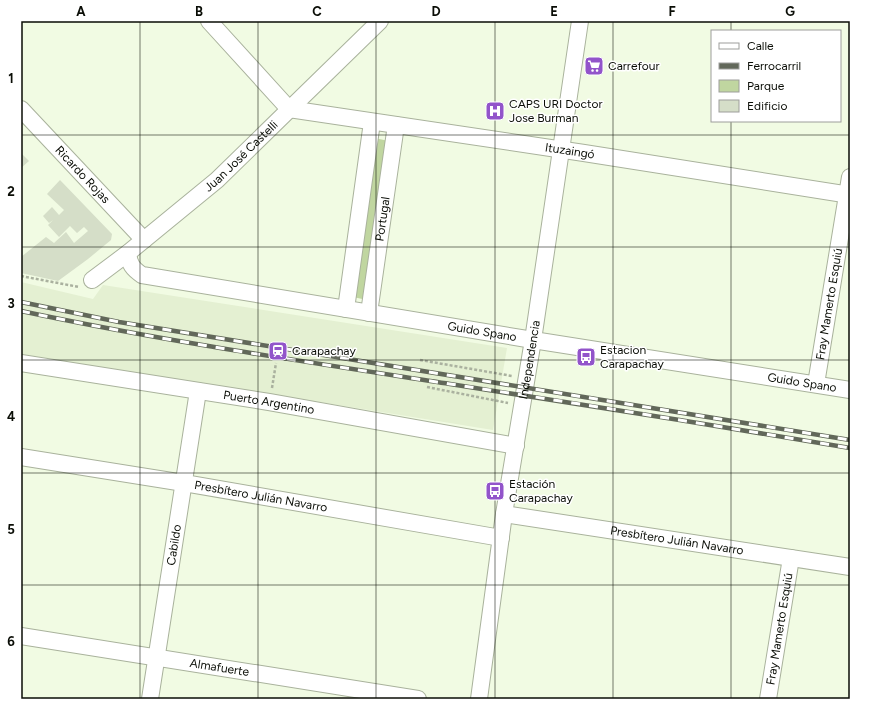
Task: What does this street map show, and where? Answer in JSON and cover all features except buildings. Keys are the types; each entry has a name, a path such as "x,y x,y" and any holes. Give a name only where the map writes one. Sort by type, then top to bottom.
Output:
{"street":[{"path":"209,21 289,109"},
{"name":"Juan José Castelli","path":"92,280 128,253 216,180 380,21"},
{"name":"Independencia","path":"479,699 504,514 533,340 580,21"},
{"name":"Ricardo Rojas","path":"21,109 144,240"},
{"name":"Ituzaingó","path":"289,109 849,195"},
{"name":"Portugal","path":"346,309 372,122"},
{"name":"Portugal","path":"369,313 396,125"},
{"name":"Fray Mamerto Esquiú","path":"816,384 849,195 850,177"},
{"name":"Guido Spano","path":"128,253 129,262 133,269 142,275 533,340 850,390"},
{"name":"Puerto Argentino","path":"21,363 270,402 516,446"},
{"name":"Cabildo","path":"150,699 198,391"},
{"name":"Presbítero Julián Navarro","path":"21,457 184,483 501,538"},
{"name":"Presbítero Julián Navarro","path":"504,514 850,568"},
{"name":"Fray Mamerto Esquiú","path":"768,699 791,558"},
{"name":"Almafuerte","path":"21,636 418,699"}],"path":[{"path":"21,276 84,288 92,280"},
{"path":"420,360 527,378"},
{"path":"270,402 276,363"},
{"path":"427,387 522,406"}],"shaded area":[{"path":"21,282 93,299 103,285 507,348 493,430 21,354"}],"green space":[{"path":"374,138 389,141 367,300 353,297"}],"railway":[{"path":"21,302 119,322 850,440"},
{"path":"21,311 128,332 343,368 600,407 850,448"}],"place":[{"name":"Carrefour","path":"594,66"},
{"name":"CAPS URI Doctor Jose Burman","path":"495,111"},
{"name":"Carapachay","path":"278,351"},
{"name":"Estacion Carapachay","path":"586,357"},
{"name":"Estación Carapachay","path":"495,491"}]}
